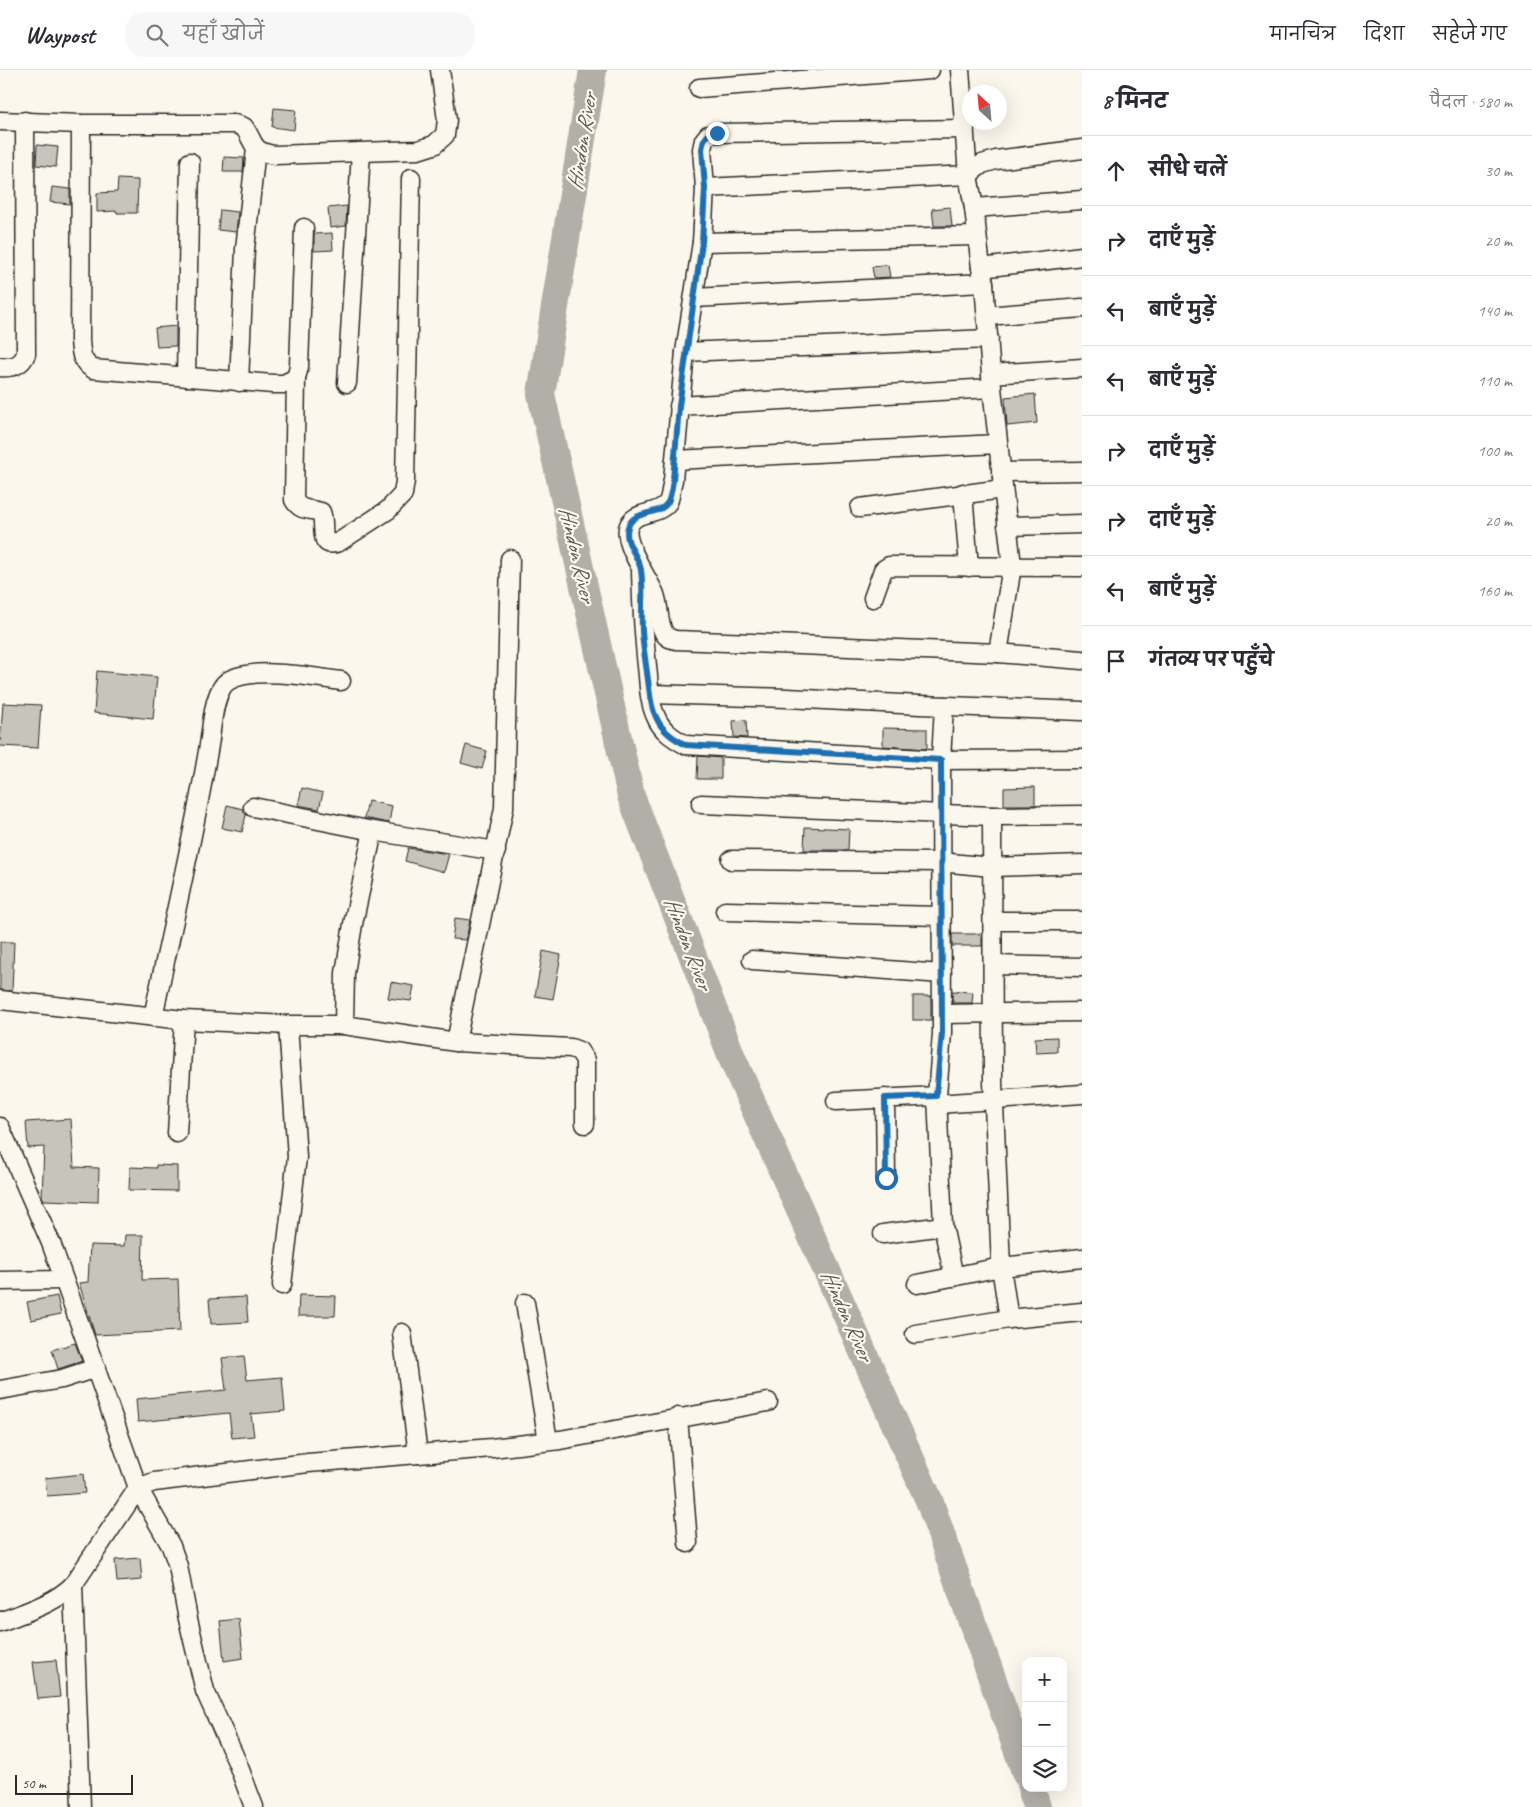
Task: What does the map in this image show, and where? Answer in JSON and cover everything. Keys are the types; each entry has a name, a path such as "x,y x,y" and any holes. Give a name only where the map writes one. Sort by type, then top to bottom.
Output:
{"street":[{"path":"0,121 81,124 235,124 244,127 256,149 265,154 275,155 418,150 434,145 445,135 446,120 440,70"},
{"path":"700,88 930,70"},
{"path":"960,70 962,94"},
{"path":"0,367 10,368 16,366 26,354 25,121"},
{"path":"81,124 80,340 81,356 88,366 100,371 239,382 284,384 296,378"},
{"path":"962,129 717,133 708,135 704,140 702,149 705,188 702,242 679,406 675,460 669,500 665,506 658,510 640,515 631,520 627,530 628,540 654,591 658,602 662,631 668,638 676,640 998,653 1082,660"},
{"path":"965,130 968,175 974,208 987,316 998,444 1012,566 998,653"},
{"path":"239,382 245,249 256,149"},
{"path":"705,188 968,175 982,164 996,160 1082,149"},
{"path":"347,383 361,152"},
{"path":"186,377 190,162"},
{"path":"304,228 299,367 296,378 294,500 298,506 306,510 321,512 324,523 323,537 327,543 332,545 388,510 403,494 405,482 411,178"},
{"path":"974,208 1082,200"},
{"path":"702,242 977,236"},
{"path":"694,298 982,276 1082,256"},
{"path":"987,316 1082,308"},
{"path":"686,352 989,339"},
{"path":"679,406 992,381 1082,368"},
{"path":"675,460 998,444"},
{"path":"860,508 963,493 1002,480 1082,471"},
{"path":"963,493 969,567"},
{"path":"1007,526 1082,524"},
{"path":"456,1042 504,808 510,559"},
{"path":"873,598 883,570 890,566 1082,567"},
{"path":"641,568 642,632 650,694 656,718 663,729 673,738 686,745 941,760 1082,759"},
{"path":"153,1017 221,688 229,680 266,674 285,674 341,680"},
{"path":"650,694 1082,711"},
{"path":"944,706 941,760 940,862 942,1014 937,1100 943,1226 954,1276"},
{"path":"701,804 992,816 1082,815"},
{"path":"253,807 373,831 496,851"},
{"path":"992,816 993,1100 1001,1267 1009,1319"},
{"path":"344,1025 345,974 353,924 373,831"},
{"path":"731,860 940,862 992,867 1082,864"},
{"path":"725,912 941,916"},
{"path":"992,921 1082,921"},
{"path":"752,960 942,974"},
{"path":"993,965 1082,966"},
{"path":"0,1000 184,1020 288,1025 344,1025 456,1042 571,1048 579,1051 585,1060 585,1124"},
{"path":"942,1014 1082,1012"},
{"path":"177,1133 184,1020"},
{"path":"282,1285 297,1156 288,1025"},
{"path":"836,1101 885,1098 993,1100 1082,1094"},
{"path":"885,1098 886,1178"},
{"path":"0,1127 51,1243 138,1488 171,1546 178,1566 188,1619 205,1690 237,1762 254,1807"},
{"path":"883,1234 943,1226"},
{"path":"917,1284 1001,1267 1082,1258"},
{"path":"0,1281 63,1280"},
{"path":"525,1302 548,1441"},
{"path":"915,1334 1009,1319 1082,1312"},
{"path":"402,1333 418,1454"},
{"path":"0,1390 62,1379 96,1368"},
{"path":"0,1622 61,1596 73,1585 138,1488 154,1482 298,1464 548,1441 768,1402"},
{"path":"678,1417 688,1543"},
{"path":"73,1585 81,1807"}],"building":[{"path":"274,108 296,110 294,130 272,127"},
{"path":"37,145 58,147 56,167 36,165"},
{"path":"224,157 244,158 243,172 223,172"},
{"path":"118,179 138,180 137,213 97,212 97,193 117,192"},
{"path":"52,187 70,189 70,204 50,202"},
{"path":"347,206 346,226 330,228 328,208"},
{"path":"950,207 952,226 934,226 932,209"},
{"path":"220,210 238,212 236,232 218,230"},
{"path":"332,233 333,250 314,251 314,234"},
{"path":"888,265 890,277 874,278 872,267"},
{"path":"176,326 176,346 157,347 155,328"},
{"path":"1035,394 1037,423 1007,426 1005,397"},
{"path":"97,671 157,677 153,719 94,713"},
{"path":"3,703 41,705 38,748 0,746"},
{"path":"746,720 747,738 734,737 733,721"},
{"path":"883,728 927,729 927,749 883,746"},
{"path":"466,745 487,751 482,769 461,763"},
{"path":"698,756 721,758 721,779 697,779"},
{"path":"1035,787 1035,805 1004,805 1004,788"},
{"path":"302,788 323,793 319,809 298,805"},
{"path":"368,801 392,806 389,823 364,818"},
{"path":"227,805 243,809 246,815 242,832 222,828"},
{"path":"805,827 849,829 848,850 804,850"},
{"path":"408,848 449,854 444,872 405,861"},
{"path":"455,918 470,920 466,940 452,939"},
{"path":"952,934 982,934 982,946 952,946"},
{"path":"0,942 14,942 12,991 0,990"},
{"path":"543,951 561,955 553,999 535,996"},
{"path":"391,982 414,986 411,1001 388,998"},
{"path":"952,991 973,992 972,1003 953,1003"},
{"path":"913,996 931,996 931,1020 913,1020"},
{"path":"1057,1037 1057,1052 1036,1053 1035,1038"},
{"path":"71,1119 74,1167 99,1168 98,1202 44,1200 42,1196 44,1147 28,1148 26,1122"},
{"path":"156,1165 177,1166 177,1191 129,1190 130,1167 156,1168"},
{"path":"125,1235 143,1235 142,1280 178,1279 180,1331 95,1335 79,1283 88,1282 90,1245 124,1246"},
{"path":"299,1295 336,1296 335,1316 298,1316"},
{"path":"57,1296 61,1314 31,1320 27,1302"},
{"path":"246,1297 248,1322 211,1324 209,1299"},
{"path":"75,1343 82,1361 58,1369 52,1350"},
{"path":"244,1356 247,1380 282,1377 285,1411 251,1414 254,1436 232,1438 229,1413 138,1422 136,1399 226,1390 222,1358"},
{"path":"83,1474 85,1493 47,1496 45,1478"},
{"path":"140,1558 142,1580 117,1582 115,1560"},
{"path":"239,1619 243,1658 224,1661 220,1621"},
{"path":"56,1660 60,1697 38,1699 33,1662"}],"waterway":[{"name":"Hindon River","path":"593,70 541,394 631,796 733,1060 929,1500 1022,1763"},
{"name":"Hindon River","path":"1032,1792 1037,1807"}],"route":[{"path":"717,133 708,135 704,140 702,149 705,188 702,242 679,406 673,480 669,500 665,506 658,510 640,515 631,520 627,530 628,540 641,568 642,632 651,704 656,718 663,729 673,738 686,745 941,760 942,1033 936,1096 885,1098 886,1178"}]}
